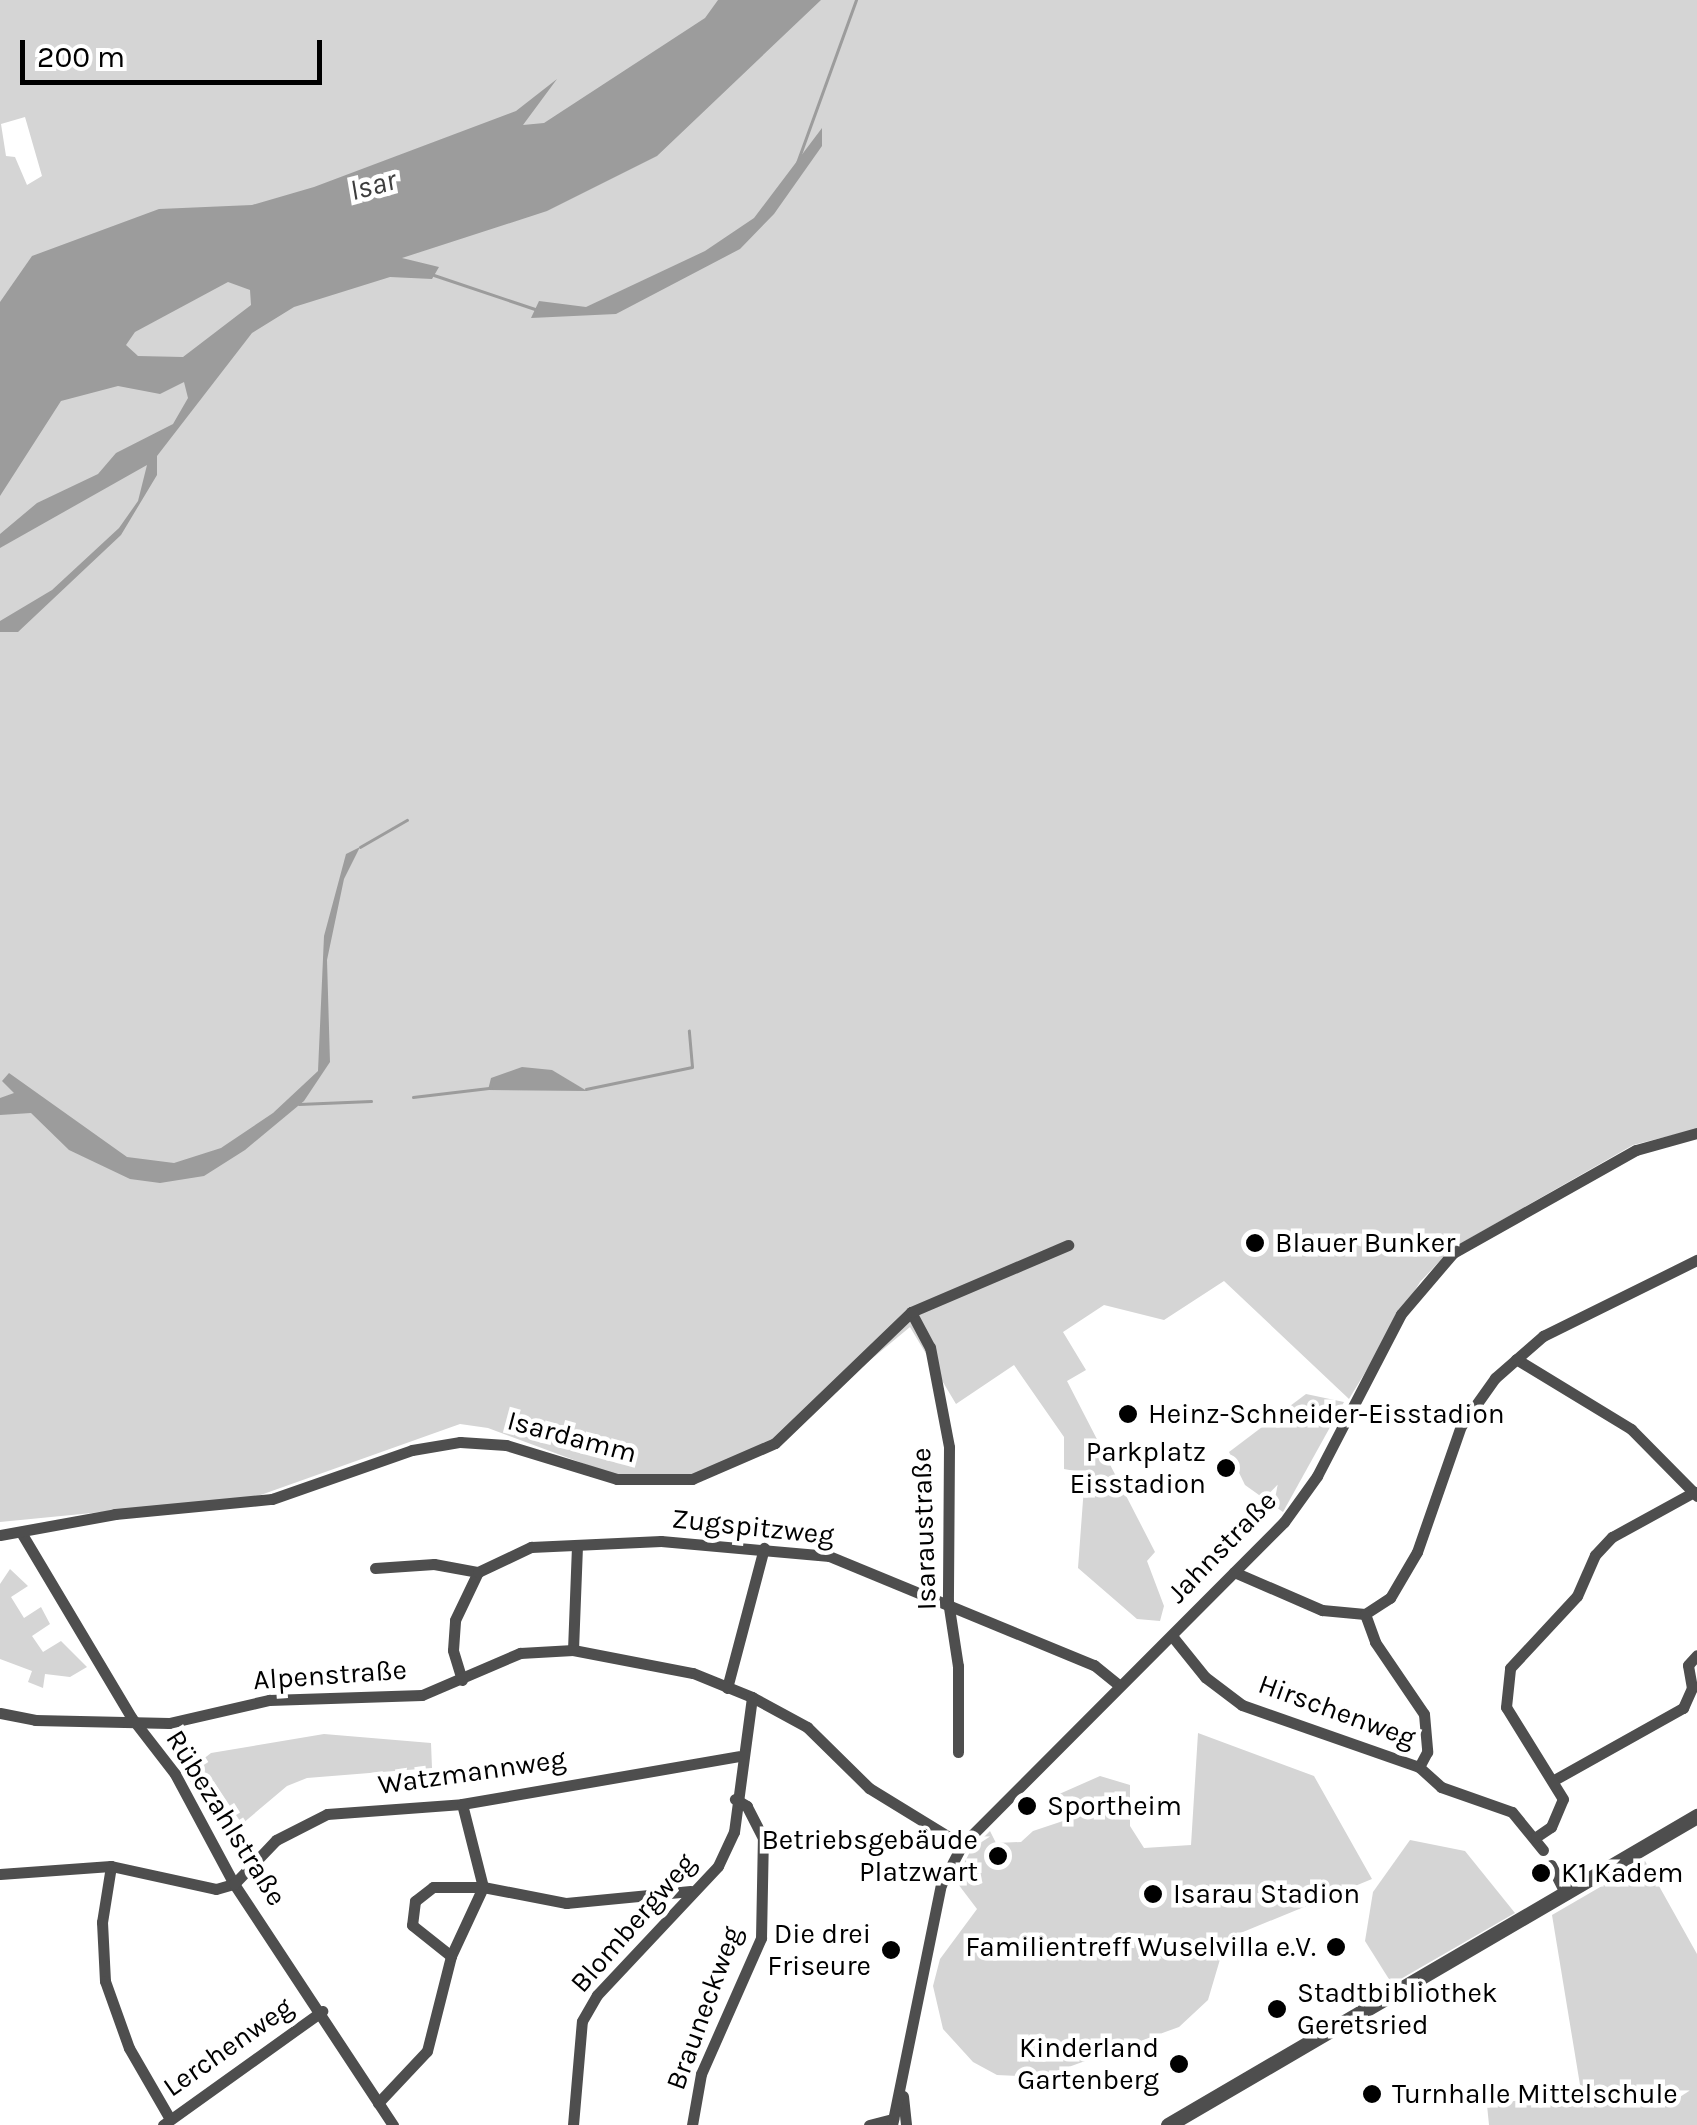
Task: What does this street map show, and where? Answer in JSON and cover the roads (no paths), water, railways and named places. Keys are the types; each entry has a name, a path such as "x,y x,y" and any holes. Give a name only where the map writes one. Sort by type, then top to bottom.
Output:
{"street":[{"name":"Jahnstraße","path":"893,2122 903,2096 937,1899 962,1845 1298,1504 1402,1314 1453,1252 1636,1150 1697,1132"},
{"name":"Isardamm","path":"0,1535 22,1534 114,1514 272,1500 412,1450 460,1442 506,1445 617,1479 692,1479 775,1443 910,1312 1068,1245"},
{"path":"1234,1572 1284,1599 1365,1614 1390,1598 1405,1576 1461,1426 1477,1398 1542,1336 1697,1260"},
{"name":"Isaraustraße","path":"910,1312 930,1346 949,1447 948,1601 958,1666 958,1752"},
{"path":"1516,1359 1631,1429 1696,1494 1612,1536 1576,1596 1510,1668 1506,1707 1554,1780 1562,1811 1536,1838"},
{"name":"Rübezahlstraße","path":"22,1534 131,1718 175,1774 234,1884 322,2011 393,2125"},
{"path":"573,1650 577,1545"},
{"name":"Zugspitzweg","path":"478,1572 531,1547 764,1548 830,1556 948,1601 1100,1668 1120,1686"},
{"path":"726,1688 764,1548"},
{"path":"376,1568 434,1564 478,1572 455,1620 453,1650 462,1680"},
{"path":"1365,1614 1375,1642 1424,1714 1427,1752 1419,1767"},
{"name":"Hirschenweg","path":"1172,1636 1205,1677 1242,1705 1419,1767 1442,1787 1512,1812 1543,1850"},
{"name":"Alpenstraße","path":"0,1713 35,1720 131,1718 169,1722 269,1700 422,1695 520,1653 573,1650 693,1673 752,1697 807,1726 869,1788 962,1845"},
{"path":"1554,1780 1682,1708 1692,1688 1688,1665 1697,1656"},
{"name":"Blombergweg","path":"573,2125 582,2021 690,1891 718,1866 734,1832 739,1756 752,1697"},
{"name":"Watzmannweg","path":"234,1884 276,1840 328,1814 462,1804 739,1756"},
{"name":"Brauneckweg","path":"692,2125 701,2074 761,1938 763,1838 747,1806 736,1800"},
{"path":"378,2102 426,2051 450,1956 483,1887 462,1804"},
{"path":"1168,2125 1697,1816"},
{"path":"0,1874 111,1866 191,1889 234,1884"},
{"path":"111,1866 102,1922 104,1980 130,2048 166,2122"},
{"path":"1551,1866 1566,1894"},
{"path":"450,1956 412,1925 415,1900 432,1887 483,1887 566,1903 690,1891"},
{"name":"Lerchenweg","path":"166,2122 322,2011"},
{"name":"Jahnstraße","path":"903,2096 906,2125"},
{"path":"870,2125 893,2122"}],"water":[{"name":"Isar","path":"718,0 821,0 657,156 547,211 402,258 439,267 432,279 390,277 294,307 252,333 157,456 157,475 121,535 18,632 0,632 0,621 52,590 119,528 138,501 147,465 0,548 0,534 37,503 98,474 116,453 173,424 188,398 184,382 160,394 118,386 61,401 0,496 0,302 32,256 159,209 252,205 314,187 516,111 557,79 523,125 544,123 705,18","holes":["228,282 250,290 251,305 183,357 138,356 126,345 135,332"]},
{"path":"822,128 822,146 774,214 740,249 616,314 531,318 539,301 586,307 705,251 754,218"},
{"path":"360,847 344,879 327,960 330,1062 304,1101 245,1150 204,1176 160,1183 130,1179 69,1150 31,1113 0,1115 0,1098 14,1093 2,1081 9,1073 127,1157 174,1163 221,1148 273,1113 318,1071 324,936 346,854"},
{"path":"522,1067 552,1070 587,1091 488,1090 491,1078"}],"waterway":[{"path":"797,163 856,0"},
{"path":"434,275 535,309"},
{"path":"360,847 407,820"},
{"path":"586,1089 692,1067 689,1031"},
{"path":"413,1097 490,1088"},
{"path":"299,1104 371,1101"}],"place":[{"name":"Blauer Bunker","path":"1255,1243"},
{"name":"Heinz-Schneider-Eisstadion","path":"1128,1414"},
{"name":"Parkplatz Eisstadion","path":"1226,1468"},
{"name":"Sportheim","path":"1027,1806"},
{"name":"Betriebsgebäude Platzwart","path":"998,1856"},
{"name":"K1 Kadem","path":"1541,1873"},
{"name":"Isarau Stadion","path":"1153,1894"},
{"name":"Familientreff Wuselvilla e.V.","path":"1336,1947"},
{"name":"Die drei Friseure","path":"891,1950"},
{"name":"Stadtbibliothek Geretsried","path":"1277,2009"},
{"name":"Kinderland Gartenberg","path":"1179,2064"},
{"name":"Turnhalle Mittelschule","path":"1372,2094"}]}
